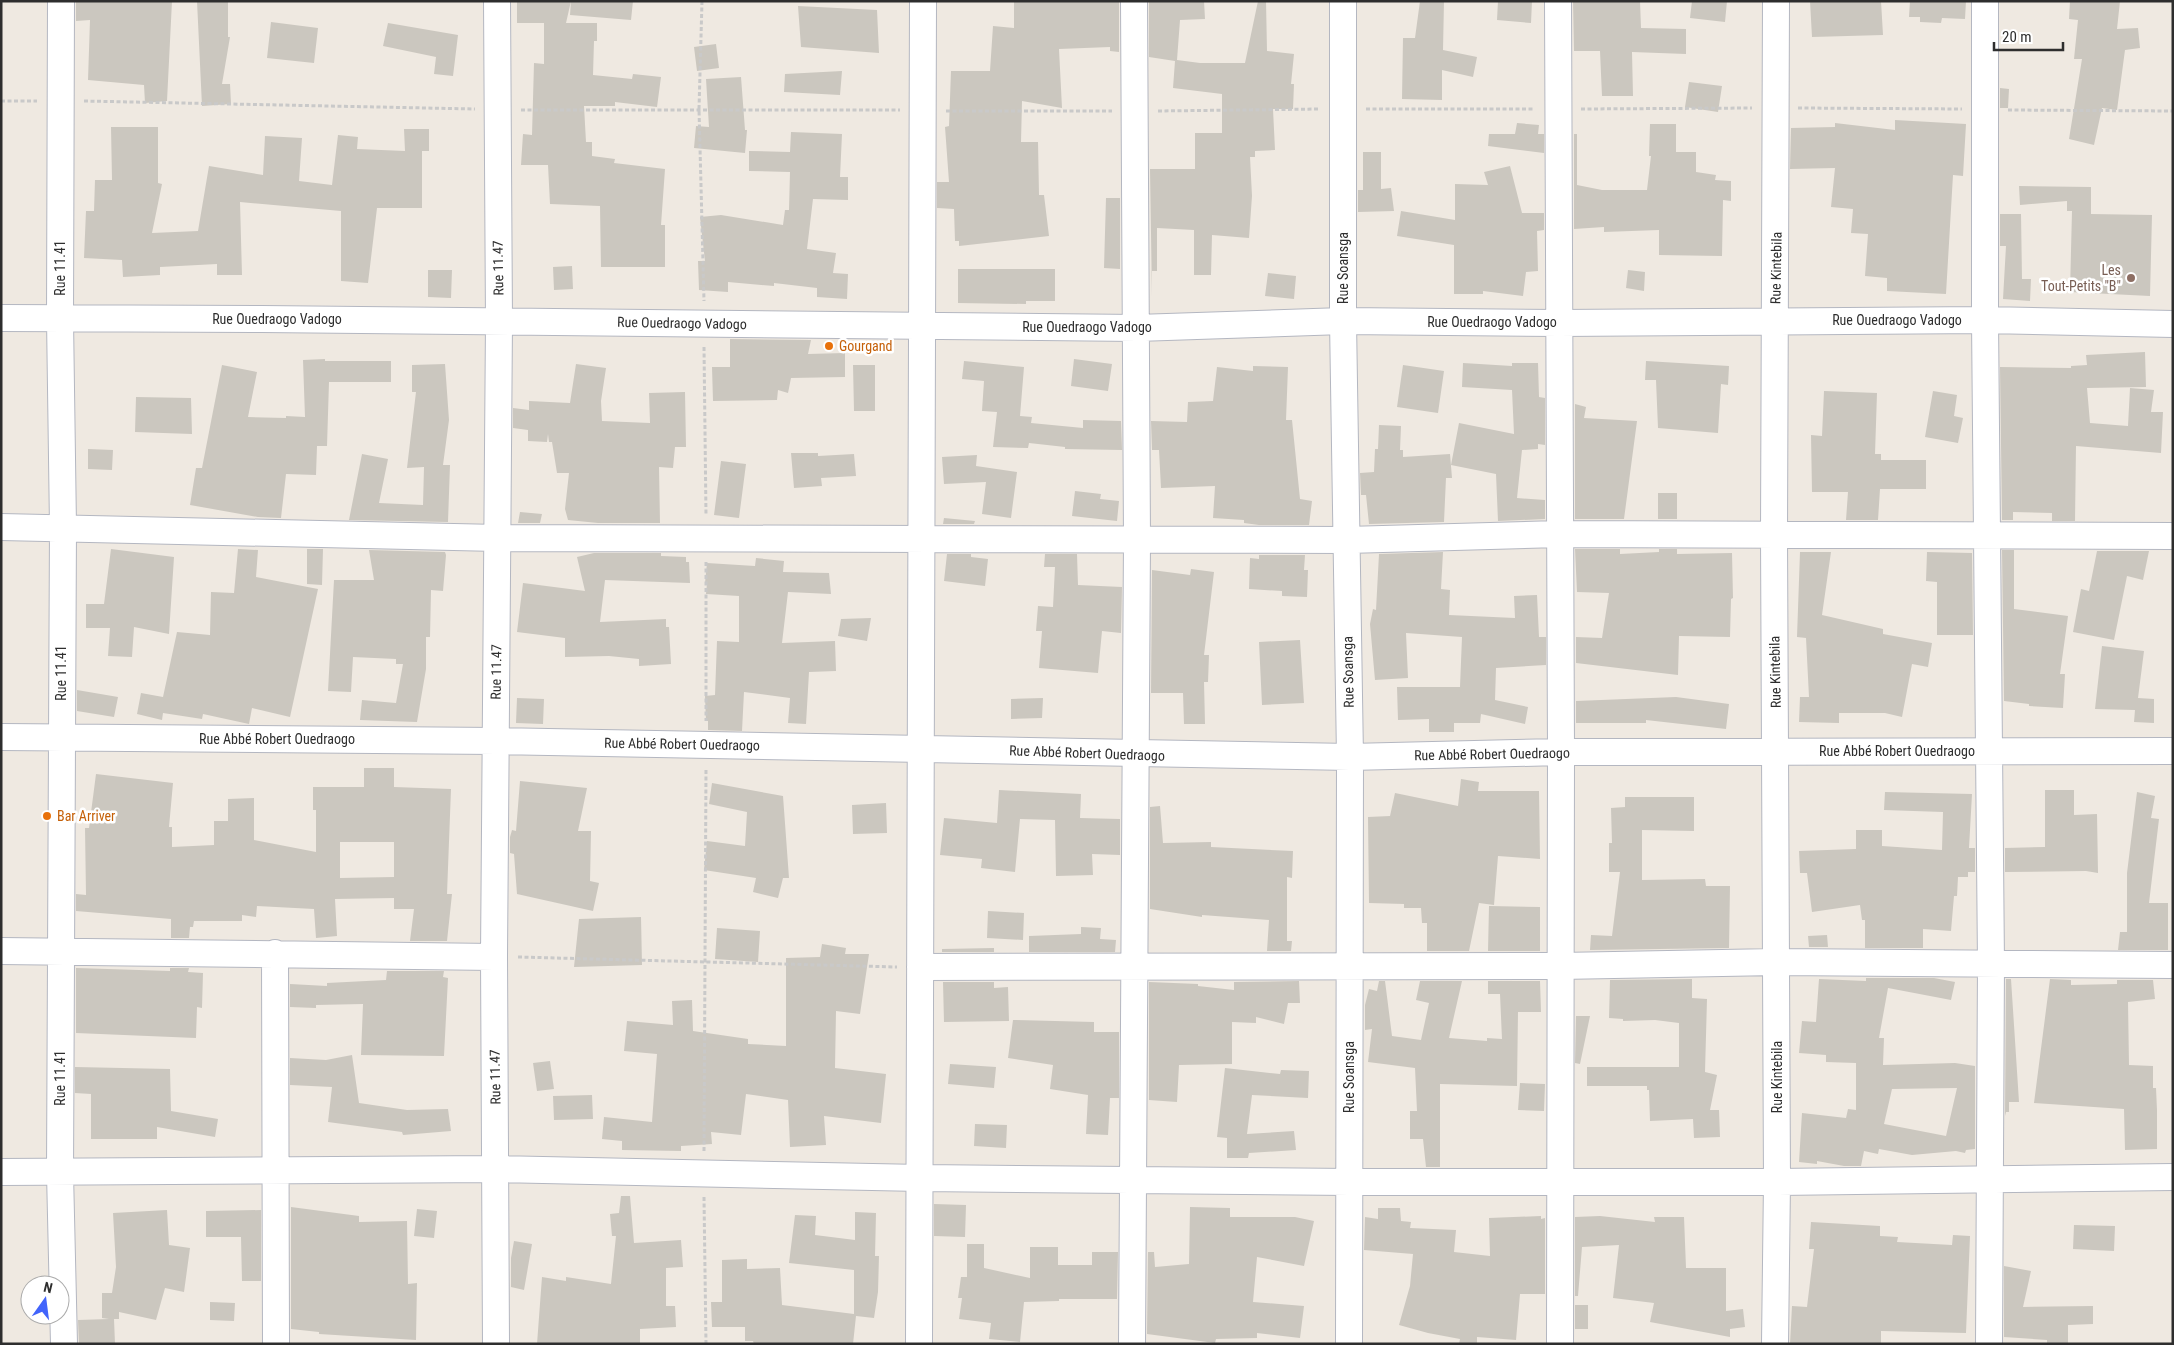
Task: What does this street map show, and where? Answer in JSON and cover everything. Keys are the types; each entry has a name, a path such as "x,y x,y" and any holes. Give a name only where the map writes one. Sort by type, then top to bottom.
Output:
{"street":[{"name":"Rue 11.41","path":"61,1 60,1173 64,1344"},
{"name":"Rue 11.47","path":"496,1344 494,957 499,322 496,110 497,1"},
{"path":"919,1344 921,1178 923,1"},
{"path":"1132,1344 1137,540 1134,1"},
{"name":"Rue Soansga","path":"1343,1 1343,321 1350,757 1348,965 1349,1344"},
{"path":"1558,1 1560,109 1559,534 1562,1181 1560,1344"},
{"name":"Rue Kintebila","path":"1775,1344 1777,1182 1774,536 1776,1"},
{"path":"1985,1 1985,320 1989,535 1992,1180 1989,1344"},
{"name":"Rue Ouedraogo Vadogo","path":"1,318 1137,328 1343,321 1559,323 1985,320 2173,324"},
{"path":"1,527 498,538 1346,540 1559,534 2173,536"},
{"name":"Rue Abbé Robert Ouedraogo","path":"1,737 496,741 922,748 1135,755 1350,757 1561,752 2173,751"},
{"path":"1,951 494,957"},
{"path":"275,954 276,1344"},
{"path":"920,967 1134,965 1560,966 1776,962 2173,965"},
{"path":"1,1172 496,1169 921,1178 1350,1182 1777,1182 2173,1177"}],"path":[{"path":"702,1 699,108 706,537 704,1173 706,1344"},
{"path":"1,101 496,110 699,108 1135,111 1777,108 2173,111"},
{"path":"494,957 705,964 920,967"}],"building":[{"path":"76,1 172,1 167,101 145,103 144,85 88,80 90,20 76,21"},
{"path":"197,1 228,1 228,37 230,37 222,84 230,84 231,104 202,106"},
{"path":"517,1 571,1 566,23 597,23 597,41 594,41 593,75 632,79 633,74 661,77 657,107 615,102 615,106 584,106 586,142 592,142 592,156 615,159 614,163 665,169 661,225 665,225 665,267 601,267 600,206 550,204 548,165 521,165 523,134 532,135 534,63 544,64 544,23 517,23"},
{"path":"571,1 633,1 631,20 570,15"},
{"path":"1014,1 1119,1 1119,52 1110,51 1110,47 1059,49 1062,108 1022,101 1021,142 1038,142 1039,195 1044,195 1049,236 959,246 959,241 955,241 954,209 937,208 937,182 949,182 945,127 949,126 951,71 990,71 993,26 1014,28"},
{"path":"1149,1 1204,1 1205,19 1180,20 1177,60 1200,63 1245,63 1258,1 1266,1 1267,51 1294,54 1291,84 1294,84 1293,109 1273,109 1275,150 1255,151 1255,157 1250,157 1252,196 1249,238 1212,235 1211,275 1194,275 1194,230 1157,228 1157,271 1152,271 1152,297 1150,169 1195,169 1195,133 1222,133 1222,94 1173,88 1175,61 1149,57"},
{"path":"1420,1 1444,1 1443,50 1477,57 1473,77 1442,70 1442,100 1402,99 1403,38 1415,38"},
{"path":"1498,1 1532,1 1531,23 1497,20"},
{"path":"1573,1 1640,1 1641,28 1686,29 1686,54 1632,52 1633,96 1602,96 1600,51 1574,51"},
{"path":"1692,1 1727,1 1725,22 1690,18"},
{"path":"1810,1 1881,1 1883,35 1812,37"},
{"path":"1910,1 1966,1 1965,19 1942,18 1941,23 1920,22 1920,17 1909,17"},
{"path":"2070,1 2120,1 2117,29 2138,28 2140,48 2125,50 2117,110 2102,108 2094,145 2069,139 2082,59 2074,59 2078,20 2069,19"},
{"path":"798,6 877,10 879,53 801,47"},
{"path":"271,22 318,28 314,63 267,58"},
{"path":"388,23 458,35 453,76 434,74 436,57 383,46"},
{"path":"716,44 719,68 697,71 694,47"},
{"path":"842,71 840,95 784,92 785,74"},
{"path":"741,77 745,130 747,130 745,153 694,148 696,126 709,127 706,79"},
{"path":"1689,82 1722,86 1718,112 1685,107"},
{"path":"2000,88 2009,89 2008,108 2000,108"},
{"path":"1895,120 1966,124 1963,176 1953,175 1946,294 1887,291 1887,278 1865,276 1868,234 1851,233 1853,209 1831,207 1835,168 1790,169 1791,128 1835,127 1835,123 1895,130"},
{"path":"1517,123 1539,125 1538,134 1544,134 1544,153 1488,146 1489,134 1515,134"},
{"path":"1650,124 1676,124 1676,152 1696,152 1696,172 1716,175 1715,180 1731,181 1731,201 1723,200 1722,256 1659,255 1659,230 1604,232 1604,227 1574,229 1574,134 1577,134 1577,185 1602,190 1647,190 1651,156 1649,156"},
{"path":"111,127 158,127 158,183 162,184 152,233 198,231 209,166 263,175 265,136 302,138 299,181 332,185 338,135 358,137 357,149 405,151 404,129 429,129 429,151 422,151 422,208 377,208 368,283 341,281 341,211 240,202 242,275 217,275 217,264 160,267 160,275 123,277 122,260 84,258 86,211 94,211 95,180 112,180"},
{"path":"791,132 842,134 840,177 848,177 848,200 813,199 807,249 836,253 833,273 848,274 847,299 817,297 817,288 774,283 774,286 728,282 728,292 699,290 698,261 705,261 700,217 721,215 783,225 785,210 789,210 790,172 749,171 749,151 790,152"},
{"path":"1363,152 1381,152 1381,189 1391,188 1394,211 1358,212 1358,190 1363,190"},
{"path":"1510,166 1522,213 1544,213 1544,230 1537,231 1538,271 1526,272 1523,296 1483,291 1483,294 1454,294 1454,245 1397,236 1401,211 1455,220 1455,184 1488,185 1484,172"},
{"path":"2019,186 2091,187 2091,214 2152,215 2150,296 2070,292 2072,211 2067,211 2067,201 2020,205"},
{"path":"1106,198 1120,198 1120,269 1104,268"},
{"path":"2000,214 2021,214 2022,279 2031,279 2030,301 2003,299 2006,246 2000,246"},
{"path":"572,266 573,289 554,290 553,267"},
{"path":"958,269 1055,269 1055,301 1026,301 1026,304 958,303"},
{"path":"428,270 452,270 451,298 428,297"},
{"path":"1628,270 1645,272 1644,291 1626,288"},
{"path":"1268,273 1296,276 1294,299 1265,296"},
{"path":"730,339 811,340 808,354 845,353 845,377 791,378 788,393 778,390 777,400 713,401 712,367 730,367"},
{"path":"2145,352 2146,387 2087,388 2090,423 2128,426 2130,388 2154,390 2151,412 2163,412 2161,453 2076,446 2075,521 2052,521 2052,513 2013,512 2013,520 2002,520 2000,367 2071,368 2071,366 2087,365 2086,355"},
{"path":"325,359 325,361 391,361 391,382 329,382 327,446 317,446 316,475 286,474 281,518 258,517 190,505 196,468 202,468 222,365 257,372 248,417 305,417 303,360"},
{"path":"1074,359 1112,364 1108,391 1071,386"},
{"path":"964,361 1024,367 1020,416 1032,417 1031,423 1083,428 1083,420 1121,421 1122,450 1065,449 1065,447 1029,443 1028,448 993,447 997,412 982,411 984,381 962,379"},
{"path":"1646,361 1729,366 1728,385 1721,384 1718,433 1658,428 1656,380 1645,380"},
{"path":"1463,363 1512,366 1512,363 1538,363 1539,397 1545,398 1545,445 1538,444 1538,449 1522,450 1517,498 1545,500 1545,519 1498,521 1496,474 1451,465 1459,423 1514,434 1512,390 1462,387"},
{"path":"445,364 449,420 443,465 450,465 448,522 349,520 362,454 388,459 379,503 423,505 424,467 407,468 416,392 412,392 412,365"},
{"path":"576,364 606,368 601,401 602,421 650,423 649,393 685,392 686,447 675,447 673,468 659,467 660,523 598,523 568,520 565,509 569,473 557,473 552,442 549,442 548,434 547,442 528,441 528,430 513,428 513,408 529,410 529,401 570,403"},
{"path":"853,365 875,365 875,411 854,411"},
{"path":"1403,365 1444,371 1438,413 1397,407"},
{"path":"1253,366 1288,367 1286,420 1292,420 1300,499 1312,501 1309,525 1259,525 1244,523 1244,520 1213,518 1215,486 1161,488 1159,450 1152,450 1151,421 1187,422 1188,402 1213,401 1217,367 1253,371"},
{"path":"1824,391 1877,393 1875,454 1881,454 1881,460 1926,460 1926,489 1880,489 1878,520 1846,520 1848,492 1812,492 1811,435 1822,436"},
{"path":"1933,391 1957,395 1954,416 1963,418 1958,443 1925,437"},
{"path":"136,397 191,398 192,434 135,432"},
{"path":"1575,404 1586,407 1584,418 1637,421 1624,519 1575,519"},
{"path":"1379,425 1401,426 1400,450 1403,450 1403,457 1450,454 1452,478 1446,478 1444,522 1369,524 1366,495 1361,495 1360,473 1374,472 1375,449 1378,449"},
{"path":"88,449 113,450 112,470 88,469"},
{"path":"791,453 818,453 818,456 854,454 856,476 821,478 822,486 794,488"},
{"path":"977,455 976,466 1017,472 1011,518 982,514 986,482 944,484 942,457"},
{"path":"721,461 746,464 739,518 714,515"},
{"path":"1075,491 1101,494 1100,499 1119,501 1117,521 1072,516"},
{"path":"1658,493 1677,493 1677,519 1658,519"},
{"path":"520,512 542,514 540,523 518,523"},
{"path":"944,518 975,521 974,524 943,524"},
{"path":"111,549 174,557 169,634 134,627 132,657 108,656 110,628 86,628 86,604 104,604"},
{"path":"238,549 258,550 256,577 318,589 290,717 252,708 249,724 203,714 202,719 163,713 162,720 137,714 141,693 163,697 177,632 210,635 211,592 234,593"},
{"path":"307,549 323,549 322,585 307,584"},
{"path":"1575,549 1620,549 1620,554 1659,552 1659,549 1677,549 1677,554 1732,553 1733,598 1731,599 1730,637 1679,636 1678,675 1576,663 1576,637 1602,638 1609,593 1577,592"},
{"path":"369,550 445,552 446,555 443,591 431,590 430,637 426,637 426,669 417,722 360,720 362,700 396,703 403,664 396,664 396,659 353,657 351,692 328,691 334,580 374,580"},
{"path":"2002,550 2014,550 2014,609 2068,616 2060,674 2065,674 2063,708 2029,706 2029,704 2004,701"},
{"path":"2097,551 2149,551 2143,580 2127,576 2114,640 2073,632 2081,589 2089,591"},
{"path":"1443,552 1441,589 1450,590 1449,615 1515,618 1514,596 1537,595 1539,637 1546,637 1546,665 1496,668 1495,700 1528,707 1525,724 1481,714 1480,723 1454,723 1454,732 1429,732 1429,719 1398,720 1397,687 1460,687 1462,637 1406,633 1408,678 1375,680 1370,624 1373,609 1376,610 1379,554"},
{"path":"1800,552 1831,552 1822,615 1883,629 1883,634 1932,643 1928,667 1912,664 1902,717 1885,713 1839,713 1839,723 1799,722 1800,697 1809,697 1806,638 1797,637"},
{"path":"1927,552 1972,553 1973,635 1937,635 1937,582 1926,581"},
{"path":"594,553 661,553 661,556 686,557 686,562 689,562 690,583 605,580 600,622 666,619 666,627 669,627 671,664 639,666 639,659 609,656 565,657 565,638 517,632 523,583 585,591 577,557"},
{"path":"947,554 971,554 971,557 988,559 985,586 944,581"},
{"path":"1045,554 1077,554 1078,585 1122,587 1121,633 1102,631 1098,673 1039,668 1042,631 1036,631 1038,606 1053,607 1055,567 1044,567"},
{"path":"1259,555 1305,555 1304,570 1308,570 1307,597 1282,596 1282,591 1249,589 1250,558 1259,559"},
{"path":"756,558 784,561 783,572 829,573 831,594 788,592 782,643 835,641 836,671 809,672 806,724 788,723 790,698 744,692 742,731 708,730 705,696 715,695 717,641 739,642 739,596 706,594 707,563 755,566"},
{"path":"1191,569 1214,572 1204,655 1209,655 1208,682 1204,682 1205,724 1184,724 1183,693 1151,693 1152,570 1190,575"},
{"path":"871,618 867,641 838,636 841,619"},
{"path":"1300,640 1304,703 1262,705 1259,642"},
{"path":"2102,646 2144,651 2138,698 2154,699 2154,723 2134,722 2135,710 2095,709"},
{"path":"77,690 118,697 114,717 77,711"},
{"path":"1676,697 1729,704 1726,729 1646,720 1646,723 1576,723 1576,701"},
{"path":"517,698 544,699 543,724 516,723"},
{"path":"1043,698 1042,718 1011,719 1011,699"},
{"path":"364,768 394,768 394,787 451,789 447,894 452,894 447,941 410,941 414,909 394,909 394,898 335,899 337,936 316,938 314,909 257,906 256,917 242,915 242,921 194,921 193,927 190,927 189,938 171,938 171,919 76,911 76,894 86,895 85,828 89,828 96,774 173,783 169,827 172,827 172,847 214,845 214,821 228,821 228,799 254,798 254,840 316,852 316,810 313,810 313,787 364,787","holes":["340,842 394,842 394,877 340,878"]},
{"path":"1461,779 1479,782 1478,791 1539,791 1540,859 1498,856 1494,905 1479,903 1469,951 1427,951 1427,923 1422,923 1421,908 1404,908 1404,904 1369,903 1368,817 1390,816 1395,793 1458,806"},
{"path":"520,781 587,788 578,831 591,831 590,881 599,883 593,911 517,894 514,854 510,853 510,837 512,830 516,831"},
{"path":"712,783 783,796 789,878 783,878 778,898 753,892 756,878 704,870 707,841 745,846 747,812 709,804"},
{"path":"999,790 1081,794 1080,818 1120,819 1120,855 1092,854 1093,875 1056,876 1055,820 1020,819 1015,872 981,868 982,859 940,855 944,818 997,823"},
{"path":"2045,790 2074,790 2074,815 2097,814 2098,873 2086,871 2005,872 2005,848 2045,847"},
{"path":"1885,792 1972,794 1969,848 1975,848 1975,872 1968,872 1968,877 1958,877 1957,896 1954,896 1951,931 1923,929 1923,948 1865,948 1865,920 1862,920 1860,905 1812,912 1807,873 1800,873 1799,851 1856,849 1856,830 1882,830 1882,846 1942,850 1943,812 1884,810"},
{"path":"2137,792 2155,796 2151,818 2159,819 2149,903 2168,903 2168,950 2118,950 2120,932 2127,932 2127,873"},
{"path":"1625,797 1694,797 1694,831 1642,830 1642,880 1705,879 1706,886 1730,886 1729,948 1590,950 1591,935 1612,936 1620,872 1609,872 1609,843 1612,843 1611,808 1625,807"},
{"path":"886,803 887,833 853,834 852,805"},
{"path":"1160,806 1163,843 1211,842 1211,847 1293,851 1292,878 1287,877 1287,941 1292,941 1291,951 1267,951 1269,920 1202,915 1202,917 1150,909 1150,807"},
{"path":"1489,906 1540,907 1540,951 1488,951"},
{"path":"988,911 1024,913 1023,940 987,938"},
{"path":"641,917 642,965 574,967 579,919"},
{"path":"1081,927 1101,928 1100,939 1116,940 1115,952 1029,952 1029,936 1081,934"},
{"path":"717,928 760,931 758,962 715,959"},
{"path":"1827,935 1828,947 1809,947 1808,936"},
{"path":"822,944 846,948 845,954 869,954 860,1014 836,1011 835,1068 886,1074 881,1123 824,1116 826,1145 790,1147 788,1100 746,1094 741,1135 711,1132 712,1144 681,1146 681,1151 622,1150 622,1141 602,1139 604,1117 652,1122 657,1054 624,1051 627,1021 673,1025 672,1001 692,1000 693,1031 748,1039 748,1044 786,1046 786,958 820,957"},
{"path":"994,948 994,952 942,952 942,949"},
{"path":"76,968 170,971 170,968 189,968 188,972 203,973 202,1008 197,1007 196,1038 76,1033"},
{"path":"387,971 444,971 443,977 448,978 444,1056 361,1055 363,1004 316,1005 316,1008 290,1007 290,984 327,986 327,983 386,980"},
{"path":"1866,978 1934,978 1955,982 1951,1000 1888,988 1879,1038 1884,1038 1883,1065 1955,1063 1975,1066 1975,1149 1966,1150 1965,1153 1956,1151 1912,1155 1879,1149 1878,1154 1864,1151 1861,1166 1844,1166 1817,1161 1817,1164 1799,1162 1802,1113 1846,1118 1848,1109 1856,1110 1856,1063 1826,1062 1826,1055 1799,1053 1802,1021 1816,1022 1819,979 1866,981","holes":["1957,1088 1946,1136 1884,1124 1892,1089"]},
{"path":"1692,979 1692,998 1707,999 1705,1072 1717,1075 1710,1110 1719,1110 1720,1137 1694,1138 1693,1119 1650,1121 1649,1090 1647,1090 1647,1086 1587,1086 1587,1067 1679,1067 1679,1023 1655,1020 1623,1021 1623,1019 1609,1018 1610,980"},
{"path":"2006,979 2011,979 2019,1102 2009,1102 2009,1112 2006,1112 2005,1116"},
{"path":"2050,979 2071,980 2071,985 2117,984 2117,980 2153,980 2155,999 2128,1002 2129,1065 2153,1066 2153,1088 2156,1088 2157,1149 2125,1150 2124,1109 2034,1103"},
{"path":"1299,981 1300,1003 1288,1003 1284,1024 1256,1017 1256,1023 1232,1022 1232,1064 1179,1065 1177,1102 1149,1100 1149,982 1198,984 1198,986 1234,990 1234,982"},
{"path":"1379,981 1385,981 1392,1036 1421,1040 1429,1003 1416,1000 1420,981 1462,981 1449,1038 1487,1041 1487,1038 1502,1039 1500,994 1488,994 1488,981 1540,981 1541,1012 1518,1012 1517,1086 1440,1084 1440,1167 1426,1167 1423,1139 1410,1139 1410,1111 1417,1111 1415,1068 1368,1062 1372,1029 1365,1030 1365,1005 1369,989 1377,991"},
{"path":"943,982 994,982 994,988 1008,987 1009,1021 944,1022"},
{"path":"1576,1016 1590,1016 1580,1064 1575,1063"},
{"path":"1013,1020 1094,1022 1094,1032 1119,1032 1119,1098 1110,1098 1108,1135 1086,1134 1088,1095 1050,1089 1053,1065 1008,1058"},
{"path":"352,1055 359,1103 407,1110 448,1109 451,1131 403,1135 402,1132 328,1122 332,1087 290,1085 290,1058 326,1060"},
{"path":"550,1061 554,1089 537,1091 533,1063"},
{"path":"950,1064 996,1067 994,1088 948,1084"},
{"path":"75,1067 170,1069 171,1111 218,1119 215,1137 157,1127 157,1139 91,1139 91,1094 75,1093"},
{"path":"1225,1068 1280,1074 1281,1070 1309,1071 1308,1098 1252,1095 1247,1134 1294,1131 1296,1150 1249,1153 1248,1158 1227,1158 1227,1138 1217,1137"},
{"path":"1520,1083 1545,1084 1544,1111 1518,1110"},
{"path":"592,1095 593,1119 554,1120 553,1096"},
{"path":"975,1124 1007,1125 1006,1148 974,1146"},
{"path":"621,1196 630,1196 634,1243 681,1240 683,1267 666,1268 666,1306 675,1306 676,1327 640,1329 640,1344 537,1344 542,1277 566,1281 566,1277 611,1284 616,1236 612,1236 610,1214 619,1213"},
{"path":"934,1204 966,1205 965,1237 934,1236"},
{"path":"291,1207 359,1216 359,1222 407,1221 408,1284 417,1283 416,1340 319,1334 319,1332 291,1329"},
{"path":"1190,1207 1230,1208 1230,1217 1295,1217 1314,1221 1304,1266 1257,1257 1253,1302 1304,1306 1300,1338 1257,1333 1257,1338 1216,1339 1215,1343 1147,1334 1148,1252 1154,1252 1155,1267 1189,1264"},
{"path":"1378,1208 1400,1208 1401,1221 1411,1222 1410,1228 1456,1230 1454,1252 1490,1256 1489,1218 1541,1216 1541,1219 1545,1218 1545,1294 1520,1294 1516,1340 1477,1337 1477,1344 1459,1344 1460,1339 1399,1325 1410,1286 1413,1254 1364,1250 1365,1217 1378,1219"},
{"path":"417,1209 437,1211 434,1238 414,1236"},
{"path":"167,1210 169,1245 190,1248 184,1292 165,1288 156,1320 119,1312 119,1319 114,1319 115,1344 79,1344 78,1320 109,1319 102,1318 102,1293 112,1293 116,1267 113,1213"},
{"path":"261,1210 261,1281 242,1281 241,1237 206,1237 206,1211"},
{"path":"855,1212 876,1213 875,1256 879,1256 878,1292 874,1318 856,1316 853,1344 754,1344 753,1341 745,1341 745,1327 712,1327 711,1302 722,1302 722,1260 747,1259 747,1269 780,1268 782,1305 854,1314 854,1270 789,1263 795,1215 816,1216 815,1235 855,1240"},
{"path":"1600,1216 1655,1222 1654,1217 1684,1217 1686,1268 1726,1268 1726,1311 1743,1309 1745,1327 1730,1329 1730,1337 1650,1322 1654,1303 1613,1298 1619,1245 1582,1247 1578,1296 1575,1296 1575,1217"},
{"path":"1811,1222 1880,1226 1880,1236 1898,1237 1897,1242 1952,1245 1953,1235 1970,1236 1966,1333 1881,1331 1881,1344 1790,1344 1792,1306 1807,1307 1814,1249 1809,1249"},
{"path":"2074,1225 2115,1226 2114,1251 2073,1249"},
{"path":"514,1241 532,1244 524,1290 511,1287 511,1258"},
{"path":"967,1244 984,1244 984,1268 1030,1278 1030,1247 1058,1247 1058,1265 1092,1265 1092,1252 1118,1252 1117,1299 1059,1299 1059,1301 1024,1302 1020,1342 989,1339 991,1323 959,1319 962,1298 958,1298 961,1277 967,1277"},
{"path":"2004,1266 2031,1271 2023,1307 2093,1306 2093,1324 2068,1325 2068,1344 2047,1344 2047,1340 2004,1337"},
{"path":"210,1302 235,1303 234,1321 210,1320"},
{"path":"1575,1305 1588,1305 1588,1329 1575,1329"}],"place":[{"name":"Les Tout-Petits \"B\"","path":"2131,278"},
{"name":"Gourgand","path":"829,346"},
{"name":"Bar Arriver","path":"47,816"}]}
